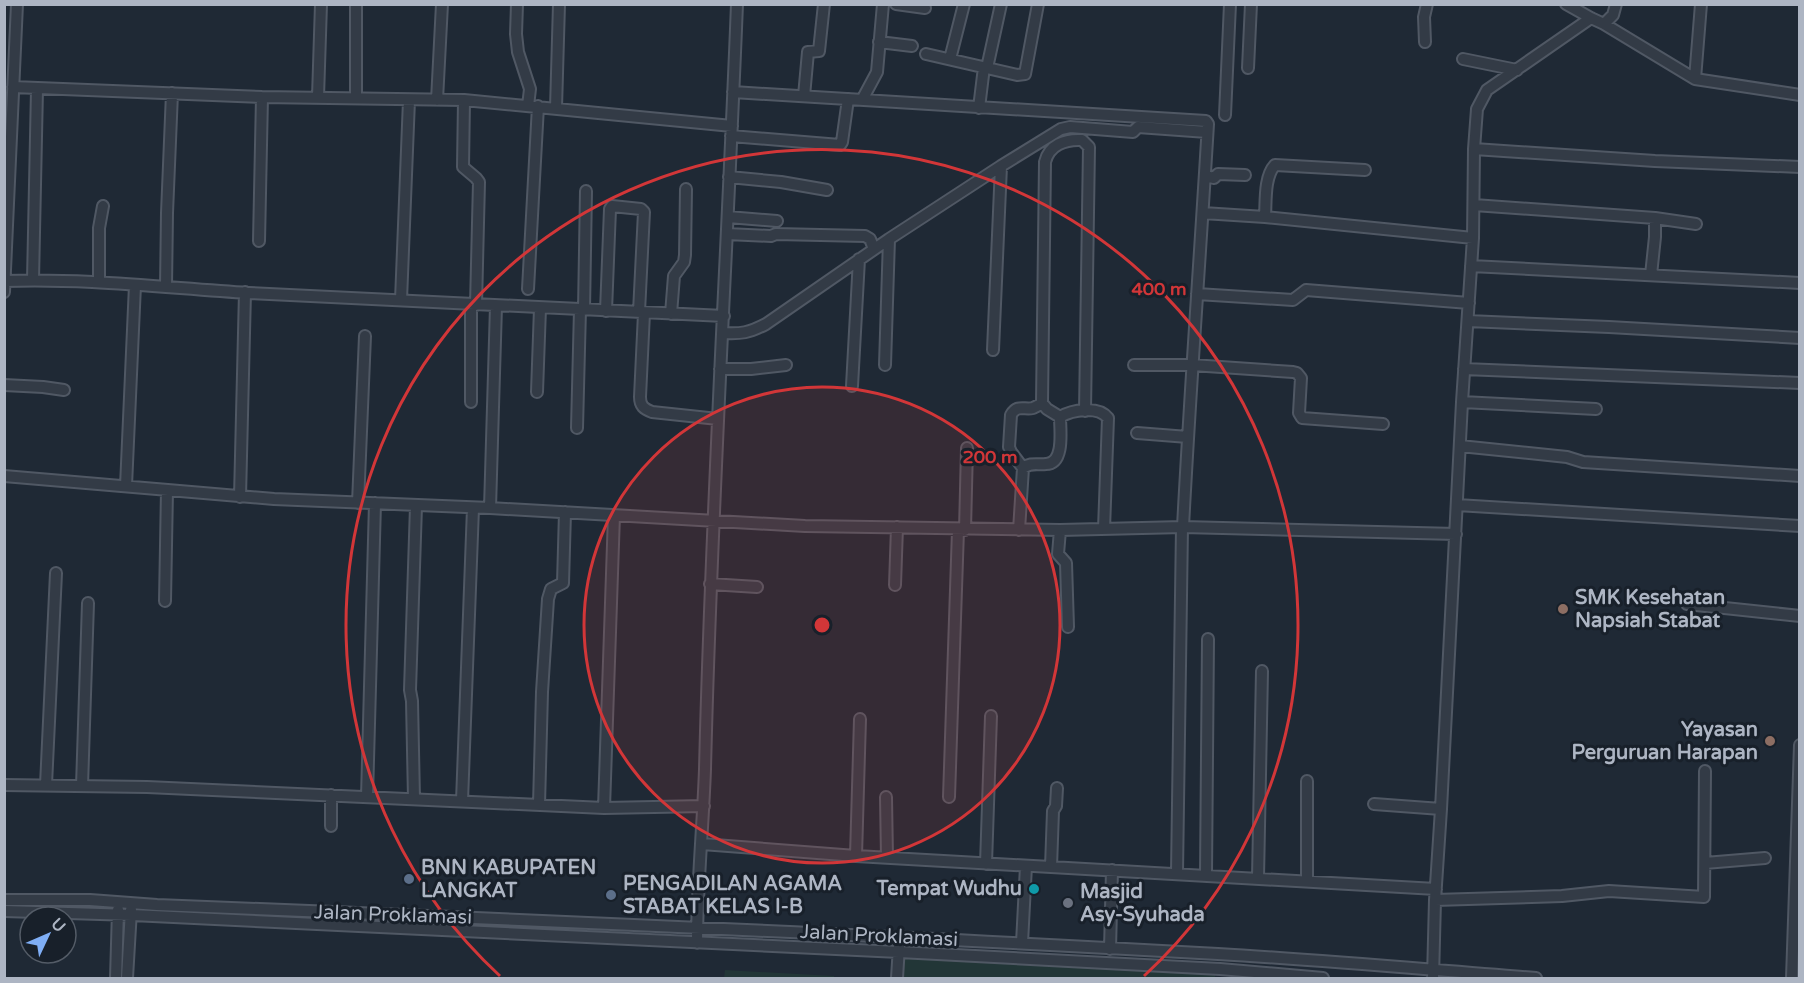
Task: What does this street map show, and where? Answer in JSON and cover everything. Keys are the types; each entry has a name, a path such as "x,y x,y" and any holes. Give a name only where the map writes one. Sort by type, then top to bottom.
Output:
{"street":[{"path":"4,291 17,4"},
{"path":"318,98 321,4"},
{"path":"356,4 356,98"},
{"path":"437,100 442,4"},
{"path":"517,4 518,52 533,106 528,289"},
{"path":"556,108 559,4"},
{"path":"698,944 712,521 724,316 737,4"},
{"path":"804,96 808,52 819,51 824,4"},
{"path":"862,100 877,72 883,4"},
{"path":"896,4 925,8"},
{"path":"950,60 964,4"},
{"path":"979,108 1001,4"},
{"path":"926,54 1017,75 1025,74 1038,4"},
{"path":"1225,115 1230,4"},
{"path":"1248,68 1251,4"},
{"path":"1425,42 1426,4"},
{"path":"1566,4 1604,24 1695,79 1800,95"},
{"path":"1604,24 1612,15 1616,4"},
{"path":"1695,79 1701,4"},
{"path":"1433,974 1462,402 1473,238 1474,149 1478,109 1487,90 1591,18"},
{"path":"879,42 912,46"},
{"path":"1464,59 1517,70"},
{"path":"13,87 262,97 464,100 556,108 840,145 848,99"},
{"path":"33,280 37,89"},
{"path":"733,92 1203,120 1208,129 1183,527 1177,873"},
{"path":"166,287 172,93"},
{"path":"259,241 262,97"},
{"path":"401,300 409,100"},
{"path":"464,100 463,167 479,182 472,308 471,402"},
{"path":"723,333 741,334 753,331 859,259 872,245 889,239 1050,135 1070,127 1133,132 1138,128 1208,129"},
{"path":"1060,417 1042,403 1045,162 1047,156 1057,145 1064,141 1082,140 1089,147 1085,411"},
{"path":"1474,149 1655,161 1800,167"},
{"path":"993,351 1001,165"},
{"path":"1265,217 1270,171 1275,165 1365,170"},
{"path":"1205,176 1214,178 1218,174 1245,175"},
{"path":"729,177 781,182 827,190"},
{"path":"671,314 674,276 684,262 685,255 686,189"},
{"path":"577,428 586,191"},
{"path":"1474,205 1655,218 1696,224"},
{"path":"99,282 99,228 103,206"},
{"path":"606,311 610,209 612,206 641,209 644,212 640,402 642,407 652,412 718,419"},
{"path":"1203,213 1473,238"},
{"path":"728,217 777,220"},
{"path":"1651,275 1655,218"},
{"path":"727,234 865,236 872,245"},
{"path":"885,365 889,239"},
{"path":"852,386 859,259"},
{"path":"1471,266 1800,283"},
{"path":"5,281 99,282 401,300 496,311 540,313 606,311 724,316"},
{"path":"126,486 135,285"},
{"path":"1197,294 1293,300 1306,290 1468,303"},
{"path":"240,497 246,292"},
{"path":"490,508 496,311"},
{"path":"537,392 540,313"},
{"path":"1468,321 1800,338"},
{"path":"358,503 365,336"},
{"path":"720,369 751,369 786,365"},
{"path":"1134,365 1192,365 1297,372 1300,378 1299,413 1302,418 1383,424"},
{"path":"1464,369 1800,383"},
{"path":"4,386 64,390"},
{"path":"1462,402 1596,409"},
{"path":"1019,530 1023,468 1011,452 1011,415 1018,408 1032,408 1042,403"},
{"path":"1060,417 1073,411 1085,411 1102,413 1108,418 1104,529"},
{"path":"1023,468 1031,464 1048,464 1056,460 1060,451 1060,417"},
{"path":"1137,433 1188,437"},
{"path":"1460,446 1567,457 1583,462 1800,476"},
{"path":"949,796 967,448"},
{"path":"4,476 240,497 490,508 805,526 962,530 1183,527 1456,534"},
{"path":"165,601 167,490"},
{"path":"367,797 375,503"},
{"path":"1457,504 1800,526"},
{"path":"414,799 410,690 416,506"},
{"path":"462,801 473,508"},
{"path":"538,805 548,599 551,589 563,583 565,513"},
{"path":"604,808 614,515"},
{"path":"895,585 897,527"},
{"path":"1060,530 1058,554 1066,563 1068,627"},
{"path":"46,785 56,573"},
{"path":"710,584 757,587"},
{"path":"82,786 88,603"},
{"path":"1688,603 1800,616"},
{"path":"1206,875 1208,639"},
{"path":"1258,878 1262,671"},
{"path":"986,864 991,716"},
{"path":"856,856 860,719"},
{"path":"1792,978 1800,745"},
{"path":"702,844 887,858 1307,881 1436,895 1562,896 1609,891 1704,897 1706,771"},
{"path":"1307,781 1307,881"},
{"path":"4,785 147,787 604,808 704,806"},
{"path":"1051,867 1053,812 1056,806 1057,788"},
{"path":"331,795 331,826"},
{"path":"886,797 887,858"},
{"path":"1374,804 1442,809"},
{"path":"1705,863 1765,858"},
{"path":"1022,944 1026,866"},
{"path":"1110,949 1112,870"},
{"name":"Jalan Proklamasi","path":"4,900 90,900 898,937 1221,954 1433,974 1536,978"},
{"path":"116,978 118,902"},
{"path":"127,978 131,903"},
{"name":"Jalan Proklamasi","path":"4,911 132,915 899,952 1220,974 1323,978"},
{"path":"412,915 413,929"},
{"path":"897,978 898,937"},
{"path":"1220,974 1221,954"}],"green space":[{"path":"901,954 1215,970 1215,978 899,978"},
{"path":"725,970 834,976 834,978 724,978"}],"place":[{"name":"SMK Kesehatan Napsiah Stabat","path":"1563,609"},
{"name":"Yayasan Perguruan Harapan","path":"1770,741"},
{"name":"BNN KABUPATEN LANGKAT","path":"409,879"},
{"name":"Tempat Wudhu","path":"1034,889"},
{"name":"PENGADILAN AGAMA STABAT KELAS I-B","path":"611,895"},
{"name":"Masjid Asy-Syuhada","path":"1068,903"}]}
